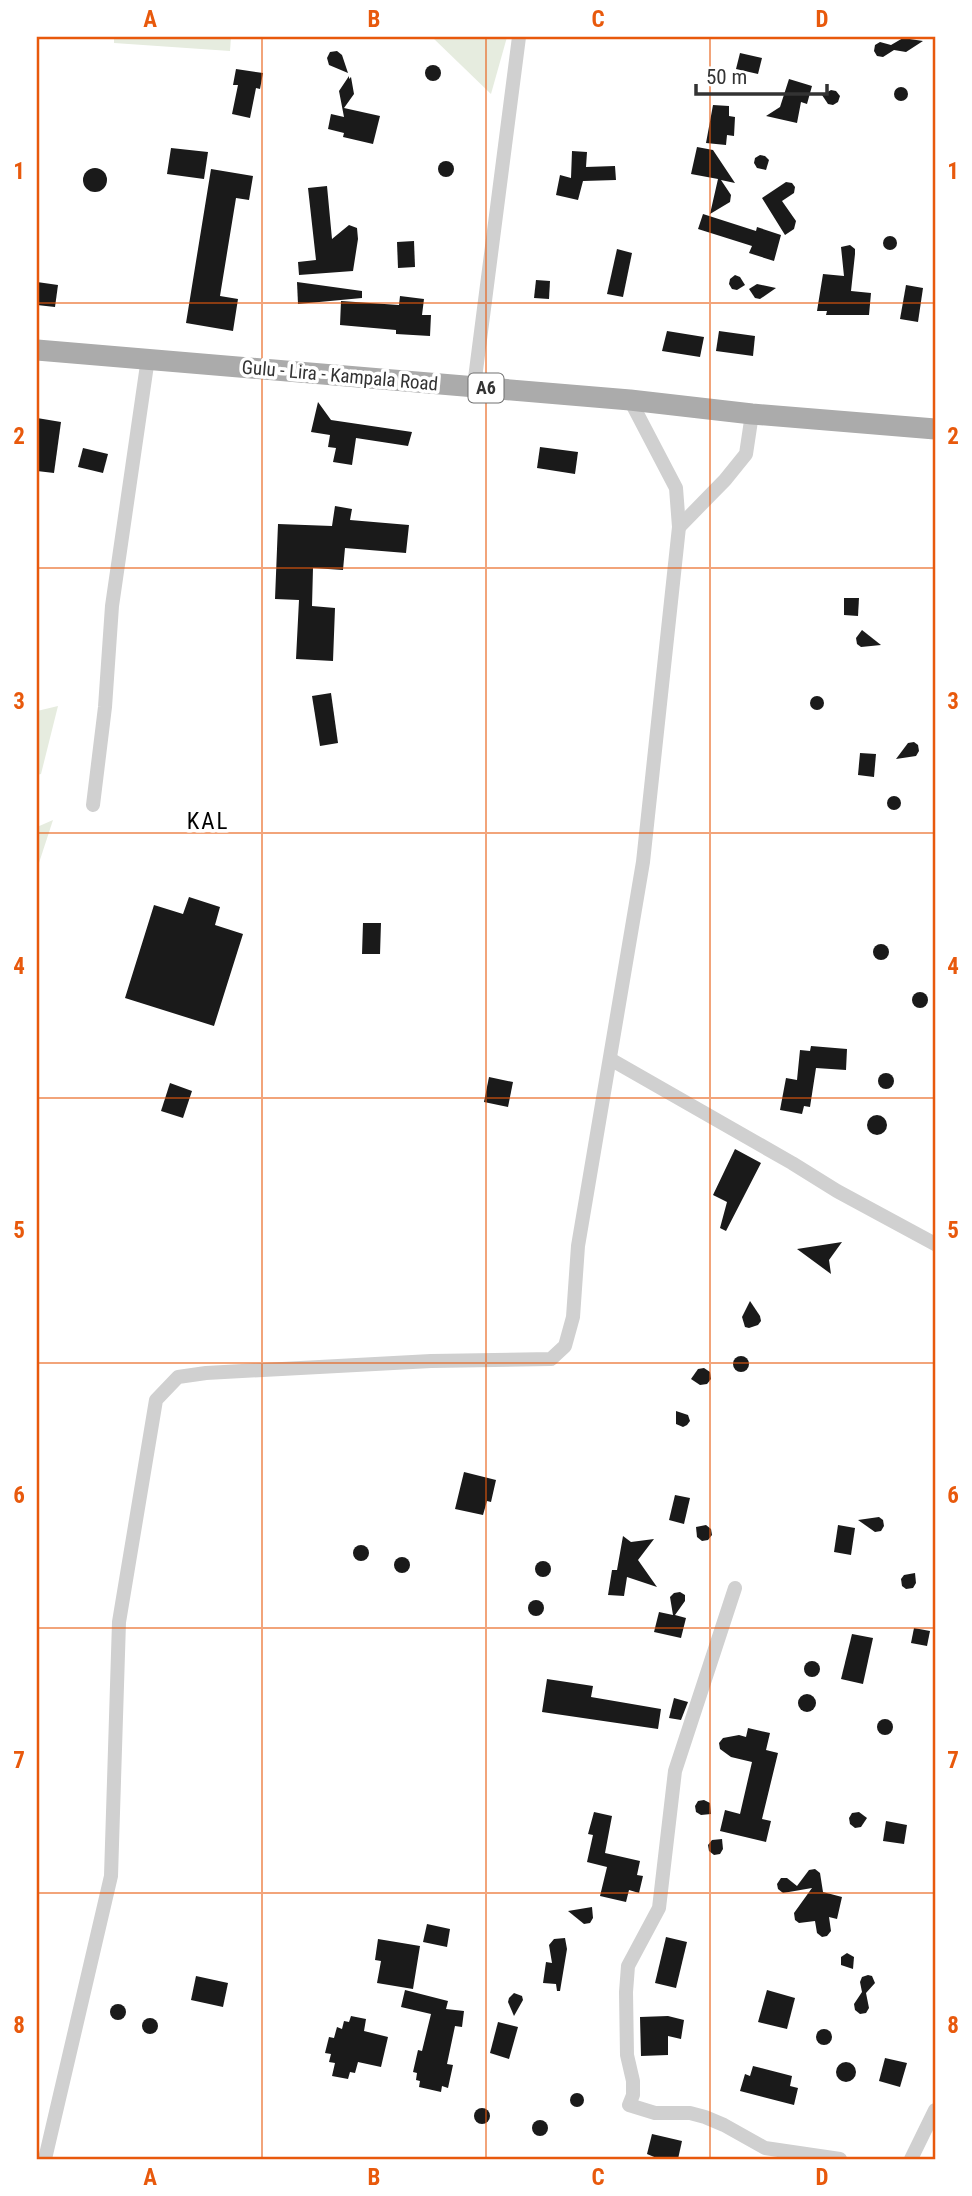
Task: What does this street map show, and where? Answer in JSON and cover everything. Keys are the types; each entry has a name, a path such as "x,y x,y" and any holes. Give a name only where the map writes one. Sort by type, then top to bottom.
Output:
{"main road":[{"name":"Gulu - Lira - Kampala Road","path":"37,350 474,386 935,429"}],"street":[{"path":"474,386 519,37"},
{"path":"93,805 105,707 112,606 148,358"},
{"path":"45,2159 111,1876 119,1622 156,1400 178,1377 206,1373 431,1361 551,1359 565,1346 573,1317 578,1246 648,830 679,527 676,488 630,400"},
{"path":"679,527 725,481 746,454 752,414"},
{"path":"610,1059 837,1191 935,1244"},
{"path":"735,1588 676,1771 666,1831 666,1856 659,1908 628,1966 627,2055 633,2081 633,2095 629,2105 655,2113 691,2113 705,2117 765,2148 840,2159"},
{"path":"911,2159 935,2110"}],"shaded area":[{"path":"114,37 231,37 230,51 114,43"},
{"path":"432,37 507,37 491,94"},
{"path":"58,706 41,774 37,775 37,711"},
{"path":"53,820 37,869 37,827"}],"building":[{"path":"903,38 923,41 906,52 894,50 883,57 877,56 874,51 875,45 880,42 891,45"},
{"path":"337,51 342,55 348,73 329,65 327,58 330,52"},
{"path":"740,53 762,58 758,74 736,69"},
{"path":"430,65 436,65 441,73 439,79 430,81 425,76 425,70"},
{"path":"236,69 263,73 260,89 256,88 250,118 232,114 238,85 233,85"},
{"path":"349,76 354,94 344,108 380,116 373,144 343,137 344,133 328,129 331,114 344,117 339,91"},
{"path":"789,79 812,86 807,104 801,102 797,123 766,116 780,107"},
{"path":"898,87 904,87 908,94 904,101 898,101 894,97 894,91"},
{"path":"831,90 840,96 838,102 833,105 828,104 822,95"},
{"path":"713,105 729,106 729,116 735,117 734,136 727,135 726,145 706,143"},
{"path":"697,147 713,150 735,183 721,180 731,195 730,202 710,214 718,179 691,174"},
{"path":"171,148 208,152 204,179 167,174"},
{"path":"572,151 587,152 586,167 615,166 616,180 583,181 578,200 556,195 560,175 571,178"},
{"path":"760,155 769,160 766,170 757,168 754,163 755,158"},
{"path":"446,161 454,169 446,177 438,169"},
{"path":"95,168 103,172 107,180 103,188 95,192 87,188 83,180 87,172"},
{"path":"211,169 253,176 249,200 236,198 220,296 238,299 233,331 186,323"},
{"path":"786,182 795,187 794,193 782,201 796,221 794,229 785,235 762,198"},
{"path":"327,186 332,239 349,225 357,228 353,271 299,275 298,262 316,260 308,188"},
{"path":"703,214 756,231 757,227 781,235 774,261 749,253 752,246 698,229"},
{"path":"887,236 893,236 897,243 893,250 887,250 883,246 883,240"},
{"path":"414,241 415,267 398,268 397,242"},
{"path":"850,245 855,249 851,291 871,293 869,315 826,315 827,311 817,311 823,274 844,276 841,247"},
{"path":"617,249 632,253 623,297 607,294"},
{"path":"735,275 740,277 745,285 737,290 732,289 729,284"},
{"path":"536,280 550,281 549,299 534,298"},
{"path":"37,282 58,285 55,307 37,305"},
{"path":"297,282 362,291 362,298 298,304"},
{"path":"757,284 776,288 760,299 755,298 749,289"},
{"path":"906,285 923,288 918,322 900,319"},
{"path":"400,296 424,299 422,315 431,315 430,336 396,334 396,330 340,325 341,301 399,305"},
{"path":"667,331 704,337 700,357 662,351"},
{"path":"719,331 755,336 753,356 716,351"},
{"path":"318,402 331,420 412,432 408,446 356,438 352,465 333,462 336,448 328,447 330,435 311,432"},
{"path":"37,418 61,422 54,473 37,471"},
{"path":"540,447 578,452 575,474 537,468"},
{"path":"83,448 108,454 103,473 78,467"},
{"path":"335,506 352,509 350,520 409,525 406,553 345,548 343,570 313,568 312,606 335,608 333,661 296,659 299,600 275,599 278,524 332,526"},
{"path":"844,598 859,598 858,616 844,615"},
{"path":"862,630 881,645 861,647 857,644 856,638"},
{"path":"331,693 338,743 320,746 312,696"},
{"path":"814,696 820,696 824,703 820,710 814,710 810,706 810,700"},
{"path":"914,742 919,751 916,756 896,759 908,743"},
{"path":"860,753 876,754 874,777 858,775"},
{"path":"891,796 897,796 901,803 897,810 891,810 887,806 887,800"},
{"path":"189,897 220,907 215,925 243,934 214,1026 125,998 154,905 183,914"},
{"path":"363,923 381,923 380,954 362,954"},
{"path":"881,944 887,946 887,958 881,960 875,958 873,952 875,946"},
{"path":"920,992 926,994 926,1006 920,1008 914,1006 912,1000 914,994"},
{"path":"811,1046 847,1049 846,1070 816,1068 810,1107 804,1106 802,1114 780,1110 786,1078 797,1080 800,1050 810,1051"},
{"path":"886,1073 892,1075 892,1087 886,1089 880,1087 878,1081 880,1075"},
{"path":"489,1077 513,1082 508,1107 484,1102"},
{"path":"170,1083 192,1091 183,1118 161,1111"},
{"path":"877,1115 884,1118 887,1125 884,1132 877,1135 870,1132 867,1125 870,1118"},
{"path":"735,1149 761,1163 726,1231 720,1228 727,1202 713,1195"},
{"path":"842,1242 829,1260 831,1274 797,1249"},
{"path":"750,1301 761,1321 749,1328 745,1327 742,1317"},
{"path":"741,1356 749,1364 741,1372 733,1364"},
{"path":"704,1368 710,1372 711,1379 707,1384 700,1385 691,1379 698,1369"},
{"path":"676,1411 688,1415 690,1421 687,1425 683,1427 676,1424"},
{"path":"464,1472 496,1480 491,1502 487,1501 483,1515 455,1509"},
{"path":"675,1495 690,1498 684,1524 669,1520"},
{"path":"879,1517 884,1526 881,1531 875,1532 858,1520"},
{"path":"706,1525 711,1529 712,1535 708,1540 702,1541 697,1537 696,1527"},
{"path":"838,1525 855,1528 851,1555 834,1552"},
{"path":"623,1536 631,1542 654,1539 638,1560 657,1587 627,1577 624,1596 608,1595 612,1570 617,1570"},
{"path":"361,1545 369,1553 361,1561 353,1553"},
{"path":"402,1557 410,1565 402,1573 394,1565"},
{"path":"543,1561 551,1569 543,1577 535,1569"},
{"path":"915,1573 916,1583 913,1588 906,1589 902,1586 901,1579 904,1575"},
{"path":"680,1592 685,1595 685,1601 675,1615 686,1618 681,1638 654,1632 659,1612 673,1615 670,1597"},
{"path":"536,1600 544,1608 536,1616 528,1608"},
{"path":"914,1628 930,1631 927,1646 911,1643"},
{"path":"852,1634 873,1638 863,1684 841,1679"},
{"path":"812,1661 820,1669 812,1677 804,1669"},
{"path":"547,1679 593,1686 591,1697 661,1709 658,1729 542,1712"},
{"path":"803,1694 811,1694 816,1703 814,1710 803,1712 798,1707 798,1699"},
{"path":"674,1698 688,1702 681,1720 669,1718"},
{"path":"885,1719 893,1727 885,1735 877,1727"},
{"path":"748,1728 770,1733 766,1750 778,1753 762,1819 771,1821 766,1842 720,1831 725,1810 740,1814 752,1762 731,1757 720,1749 719,1743 723,1738 739,1735 746,1737"},
{"path":"698,1801 710,1803 711,1814 701,1815 696,1812"},
{"path":"594,1812 612,1816 605,1853 640,1861 637,1875 643,1876 639,1893 629,1890 626,1902 600,1896 607,1867 587,1862 593,1835 588,1834"},
{"path":"859,1812 867,1818 861,1827 855,1828 850,1824 849,1818 852,1813"},
{"path":"886,1821 907,1825 904,1844 883,1841"},
{"path":"722,1839 723,1849 720,1854 714,1855 709,1851 708,1845 712,1840"},
{"path":"815,1869 820,1873 823,1892 842,1897 837,1919 829,1917 831,1931 822,1937 817,1933 815,1921 799,1923 795,1920 794,1913 812,1888 783,1893 777,1884 781,1878 787,1878 797,1886 809,1870"},
{"path":"592,1907 593,1918 590,1923 584,1924 568,1911"},
{"path":"427,1924 450,1929 447,1947 423,1942"},
{"path":"666,1937 687,1942 676,1988 655,1983"},
{"path":"565,1938 567,1949 560,1991 557,1991 556,1984 543,1983 546,1962 552,1963 549,1945 554,1939"},
{"path":"378,1939 420,1946 413,1989 377,1983 381,1961 375,1960"},
{"path":"847,1953 854,1957 853,1969 841,1965 841,1957"},
{"path":"196,1976 228,1983 223,2007 191,2000"},
{"path":"872,1976 875,1983 866,1993 869,2008 866,2013 860,2014 855,2010 854,2004 862,1992 862,1977"},
{"path":"405,1990 448,2001 446,2009 464,2011 462,2027 455,2026 447,2064 453,2065 448,2088 442,2086 441,2092 419,2087 417,2073 413,2072 418,2050 422,2051 431,2014 401,2007"},
{"path":"767,1990 795,1998 787,2029 758,2022"},
{"path":"514,1993 522,1996 523,2000 514,2016 508,2002"},
{"path":"118,2004 126,2012 118,2020 110,2012"},
{"path":"351,2016 366,2019 364,2031 388,2037 381,2067 358,2062 355,2073 350,2072 348,2079 332,2076 335,2063 329,2062 331,2054 325,2053 329,2037 334,2038 337,2027 342,2029 344,2021 349,2022"},
{"path":"668,2016 684,2020 681,2039 668,2036 668,2055 641,2056 640,2017"},
{"path":"150,2018 158,2026 150,2034 142,2026"},
{"path":"498,2022 518,2027 509,2059 490,2053"},
{"path":"824,2029 832,2037 824,2045 816,2037"},
{"path":"885,2058 907,2063 900,2087 879,2081"},
{"path":"846,2062 853,2065 856,2072 853,2079 846,2082 839,2079 836,2072 839,2065"},
{"path":"753,2066 792,2076 790,2086 798,2088 794,2105 740,2091 745,2074 750,2076"},
{"path":"574,2093 580,2093 584,2100 580,2107 574,2107 570,2103 570,2097"},
{"path":"482,2108 488,2110 488,2122 482,2124 476,2122 474,2116 476,2110"},
{"path":"537,2120 543,2120 548,2128 546,2134 537,2136 532,2131 532,2125"},
{"path":"652,2134 682,2141 678,2159 659,2159 647,2154"}],"district":[{"name":"KAL","path":"208,821"}]}
